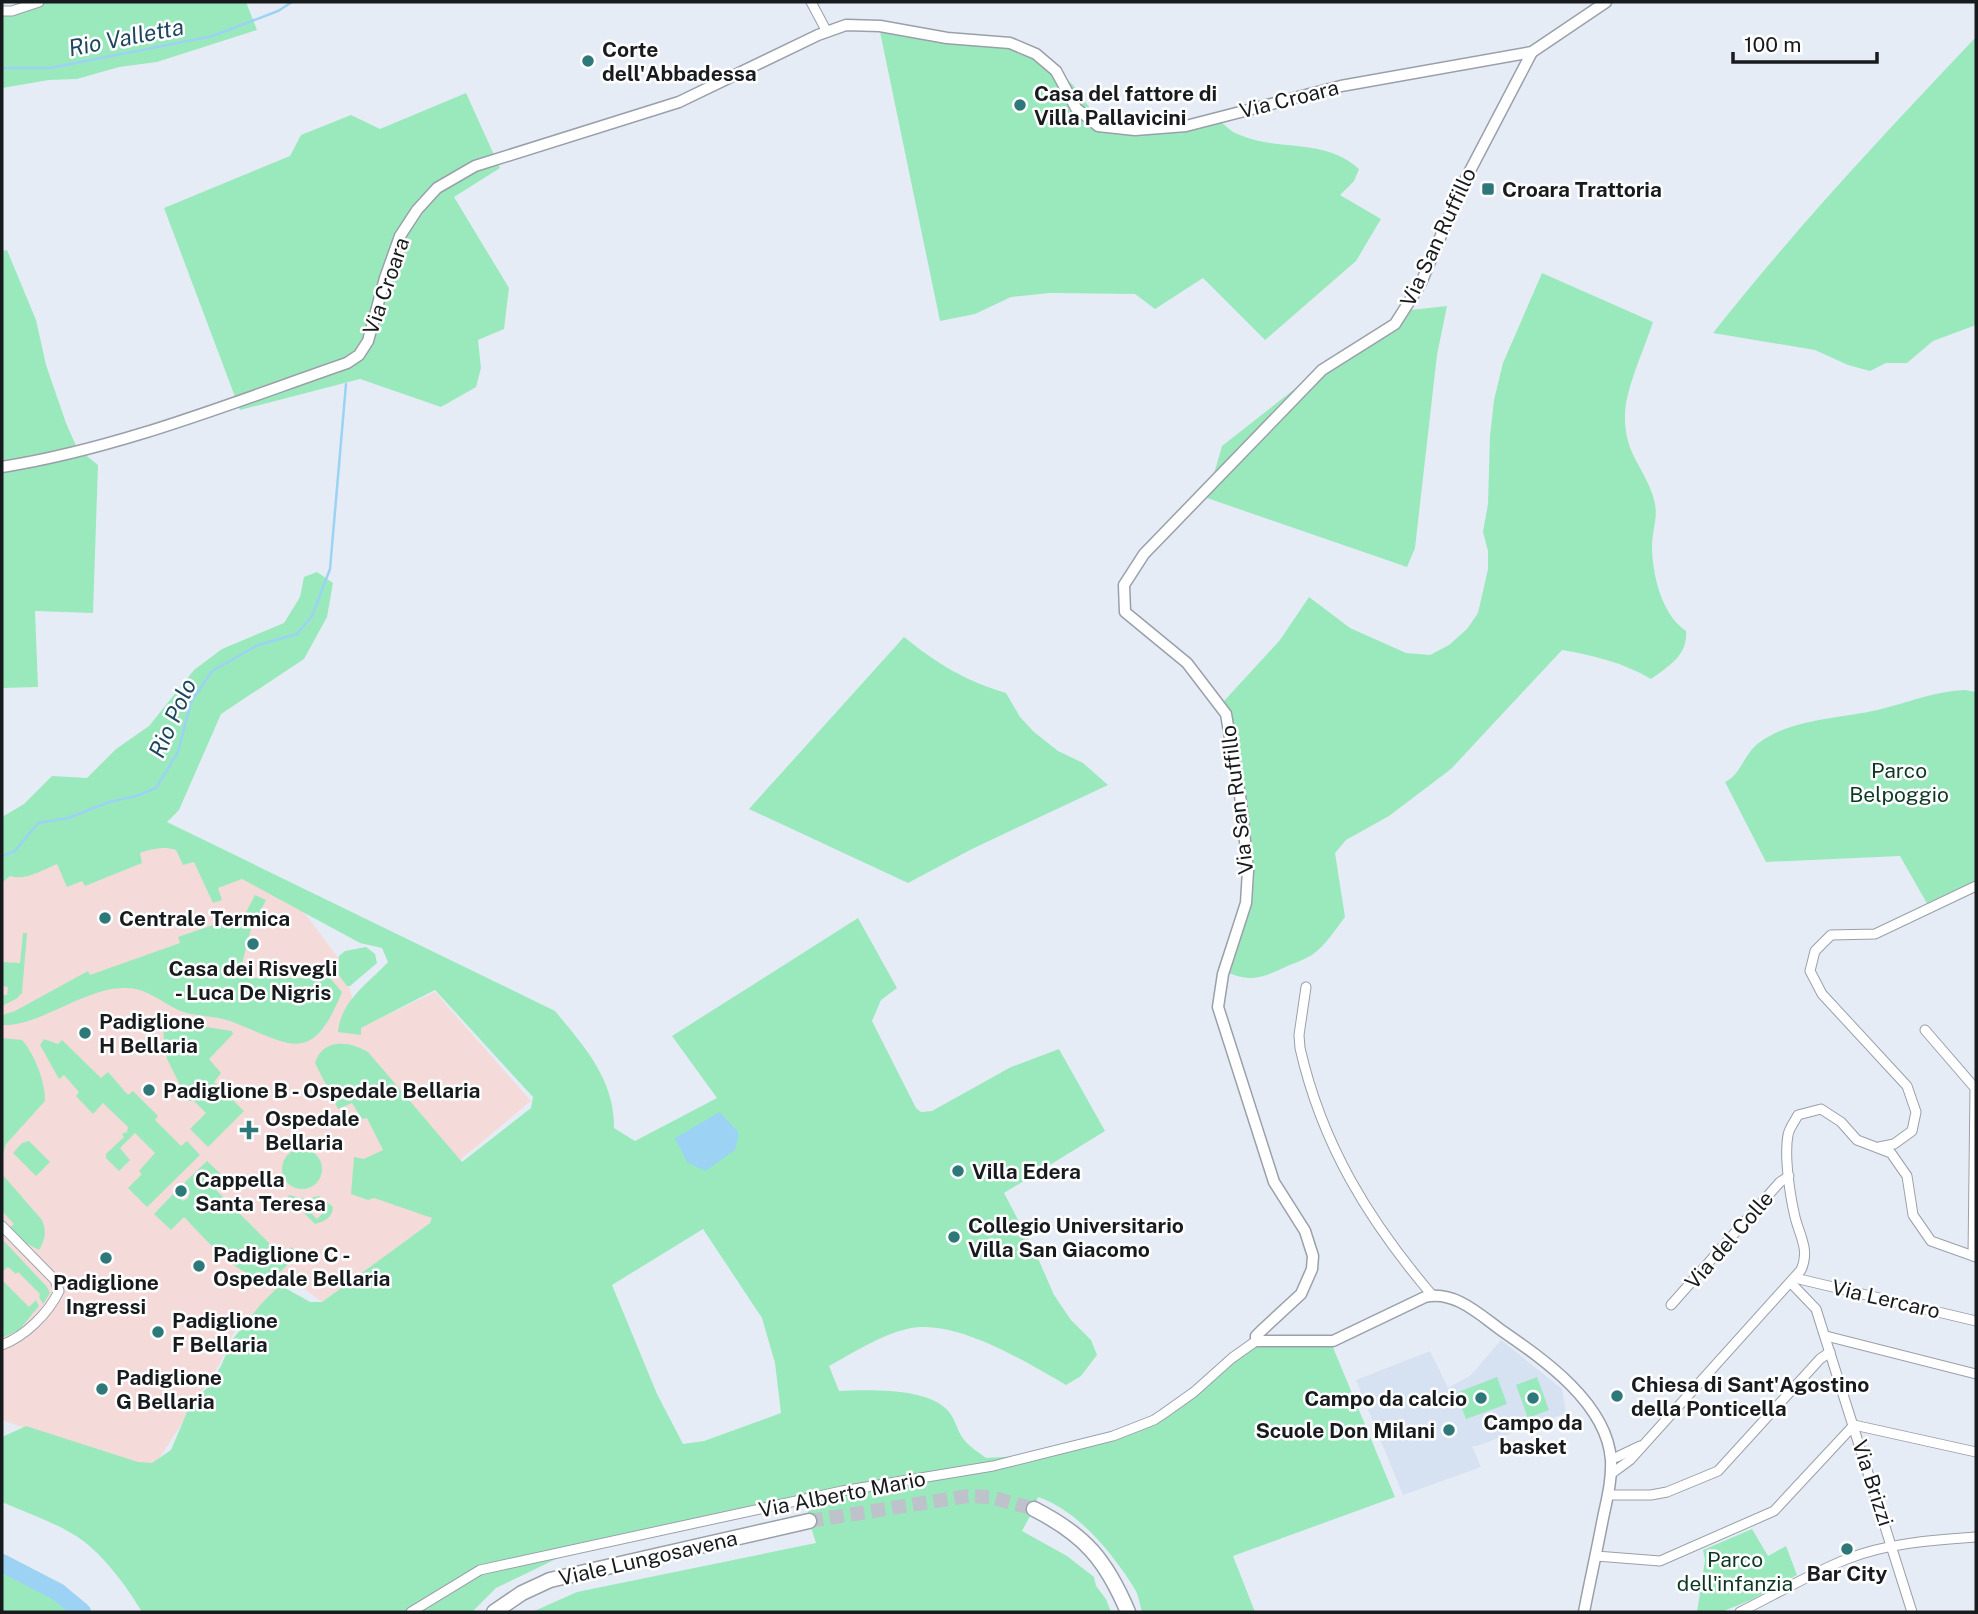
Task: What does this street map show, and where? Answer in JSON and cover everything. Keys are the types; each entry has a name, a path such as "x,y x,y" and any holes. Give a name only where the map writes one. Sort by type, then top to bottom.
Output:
{"main road":[{"path":"1034,1509 1063,1524 1086,1544 1109,1573 1128,1612"},
{"name":"Viale Lungosavena","path":"494,1612 523,1593 550,1580 809,1521"}],"street":[{"path":"2,11 12,11 39,2"},
{"path":"811,2 827,32"},
{"name":"Via Croara","path":"2,467 39,461 126,438 347,363 359,355 368,341 385,278 400,236 417,210 438,188 475,166 679,102 846,25 880,26 947,38 1010,43 1036,54 1056,71 1076,108 1098,126 1135,130 1186,125 1341,86 1532,52 1606,2"},
{"name":"Via San Ruffillo","path":"1256,1341 1256,1336 1301,1294 1312,1269 1313,1256 1305,1231 1274,1182 1218,1007 1223,974 1246,903 1248,871 1241,802 1227,714 1187,663 1125,612 1124,585 1144,554 1322,370 1395,324 1421,283 1461,188 1532,52"},
{"path":"1880,1147 1894,1144 1912,1131 1916,1112 1907,1086 1822,993 1810,971 1815,951 1831,935 1875,934 1976,886"},
{"path":"1306,987 1299,1035 1300,1048 1332,1148 1374,1222 1432,1295"},
{"name":"Via del Colle","path":"1611,1474 1621,1469 1804,1266 1806,1247 1796,1220 1789,1176 1788,1134 1798,1115 1821,1108 1841,1122 1857,1139 1891,1153 1907,1176 1913,1215 1931,1241 1975,1257 1975,1088 1925,1030"},
{"name":"Via del Colle","path":"1671,1305 1780,1182 1789,1176"},
{"path":"2,1226 55,1280 59,1291 55,1300 28,1330 2,1345"},
{"name":"Via Lercaro","path":"1793,1280 1976,1321"},
{"name":"Via Brizzi","path":"1793,1280 1816,1309 1826,1336 1912,1612"},
{"path":"1256,1341 1333,1341 1432,1295 1463,1304 1559,1372 1579,1394 1601,1427 1611,1458 1608,1495 1584,1612"},
{"path":"1826,1336 1976,1374"},
{"name":"Via Alberto Mario","path":"411,1612 480,1570 842,1491 993,1466 1107,1438 1154,1420 1194,1392 1232,1358 1256,1341"},
{"path":"1608,1495 1651,1495 1667,1492 1718,1471 1820,1359 1830,1352"},
{"path":"1596,1556 1660,1561 1774,1511 1854,1424 1976,1452"},
{"name":"Via del Colle","path":"1611,1458 1645,1443"},
{"path":"1741,1612 1799,1580 1849,1558 1893,1546 1976,1537"}],"shaded area":[{"name":"Ospedale Bellaria","path":"155,832 303,911 343,964 360,1028 435,992 531,1101 460,1160 430,1223 322,1302 290,1278 234,1332 219,1365 150,1473 2,1420 2,883 19,868"},
{"name":"Scuole Don Milani","path":"1501,1340 1562,1389 1566,1413 1472,1446 1481,1467 1403,1495 1356,1380 1430,1351 1448,1388 1471,1375"}],"green space":[{"path":"30,2 246,2 257,30 157,62 119,67 77,79 49,80 2,88 2,8"},
{"path":"879,27 1011,48 1043,57 1073,85 1098,119 1118,126 1188,129 1222,123 1235,133 1255,140 1331,153 1359,169 1354,181 1340,195 1381,219 1356,261 1265,340 1203,278 1155,309 1135,294 1050,293 1011,297 975,314 940,321"},
{"path":"1976,37 1976,325 1933,341 1907,363 1886,363 1870,371 1848,365 1815,350 1713,333 1808,219"},
{"path":"466,93 500,168 454,197 509,288 504,329 478,340 481,368 476,387 441,407 360,379 240,410 164,208 290,156 301,135 351,115 380,129"},
{"path":"7,250 36,320 46,365 66,423 77,448 98,465 93,613 35,611 38,687 2,688 2,251"},
{"path":"1542,273 1653,322 1626,403 1625,426 1630,447 1654,501 1656,514 1652,545 1656,580 1664,604 1677,624 1686,631 1684,647 1676,659 1651,679 1608,660 1562,650 1451,769 1389,816 1346,840 1335,853 1345,917 1321,947 1312,955 1264,976 1243,977 1218,968 1247,884 1235,748 1224,701 1280,640 1309,597 1350,628 1406,653 1430,655 1449,645 1467,629 1478,613 1488,569 1488,551 1483,532 1488,504 1494,400 1503,363"},
{"path":"1447,306 1437,355 1415,548 1407,567 1207,498 1222,446 1306,380 1386,325 1401,311"},
{"path":"317,572 333,583 327,617 304,659 221,714 179,810 167,822 555,1011 596,1065 609,1094 614,1128 635,1141 717,1098 672,1036 858,918 897,988 881,1000 872,1021 916,1108 921,1112 932,1111 1011,1067 1059,1049 1105,1131 1004,1193 1054,1295 1071,1320 1091,1340 1097,1355 1081,1376 1066,1385 1011,1354 967,1335 926,1327 907,1329 877,1340 829,1366 839,1391 897,1392 927,1398 949,1412 964,1440 986,1458 1037,1455 1154,1420 1244,1345 1332,1345 1395,1497 1233,1556 1255,1612 1142,1612 1136,1591 1106,1549 1068,1513 1038,1497 1022,1531 1067,1556 1094,1577 1096,1586 1106,1599 1111,1612 532,1612 577,1592 816,1543 809,1521 807,1500 579,1548 496,1588 472,1612 142,1612 115,1573 82,1540 2,1502 2,1437 26,1426 138,1462 152,1463 171,1450 190,1405 208,1387 232,1340 280,1285 310,1302 322,1302 430,1223 432,1218 374,1198 368,1200 351,1194 354,1157 364,1159 383,1150 367,1118 362,1119 352,1103 338,1109 315,1063 324,1049 345,1044 368,1052 462,1162 531,1108 533,1097 435,990 361,1028 361,1035 338,1032 340,1021 350,1001 388,962 382,948 360,943 242,879 218,888 222,900 213,903 194,862 183,865 176,850 158,848 140,853 142,863 85,886 82,881 67,887 57,864 28,876 10,876 2,883 2,817 24,804 52,776 87,778 116,749 149,726 194,670 222,649 284,623 300,597 304,577","holes":["703,1229 762,1318 775,1363 781,1413 704,1441 683,1444 657,1394 612,1285"]},
{"path":"904,637 952,671 1006,693 1020,717 1034,732 1058,751 1083,763 1108,785 972,849 908,883 749,809"},
{"name":"Parco Belpoggio","path":"1965,690 1976,692 1976,886 1929,907 1900,856 1766,862 1725,782 1735,774 1760,742 1804,723 1870,712 1935,694"},
{"path":"255,895 266,900 251,929 242,964 234,963 240,978 330,978 342,992 331,1016 320,1032 309,1041 297,1044 284,1042 230,1021 178,1010 146,992 132,988 93,994 31,1020 2,1025 2,1015 15,1011 88,971 90,975 180,943 178,937 219,923 232,924 242,920"},
{"path":"23,933 27,933 22,993 2,1006 2,995 7,995 8,987 2,986 2,962 20,963"},
{"path":"366,947 375,954 377,963 347,986 338,974 339,956 345,951"},
{"path":"165,1014 187,1024 232,1031 233,1034 209,1059 221,1073 214,1082 244,1111 208,1147 190,1129 206,1113 194,1101 188,1101 167,1059 161,1017"},
{"path":"2,1038 22,1040 35,1060 45,1101 6,1144 2,1157"},
{"path":"44,1039 58,1044 62,1040 101,1078 108,1072 128,1095 133,1091 158,1116 155,1120 181,1146 187,1141 200,1155 147,1207 128,1188 142,1174 139,1171 155,1153 135,1133 120,1148 130,1160 119,1171 106,1158 106,1154 124,1137 122,1134 127,1132 128,1127 103,1103 93,1114 76,1096 79,1092 64,1075 59,1079 40,1045"},
{"path":"29,1141 50,1162 36,1176 13,1153 22,1143"},
{"path":"302,1149 316,1155 322,1169 316,1183 302,1189 288,1183 282,1169 288,1155"},
{"path":"207,1161 226,1179 216,1190 281,1255 291,1247 298,1254 273,1276 262,1278 237,1267 184,1217 171,1230 154,1214 174,1193 183,1201 188,1198 190,1192 183,1184"},
{"path":"2,1174 42,1220 45,1236 39,1250 7,1230 14,1224 2,1211"},
{"path":"289,1195 305,1199 319,1196 333,1207 331,1214 315,1224 304,1213 307,1209 317,1219 323,1213 314,1203 311,1206 309,1203 301,1210 288,1198"},
{"path":"2,1239 47,1287 50,1293 43,1304 40,1294 18,1272 16,1274 8,1267 2,1272"},
{"path":"2,1280 29,1307 36,1300 39,1306 19,1330 2,1338"},
{"name":"Campo da calcio","path":"1497,1377 1507,1404 1466,1419 1456,1393"},
{"name":"Campo da basket","path":"1537,1377 1549,1410 1528,1418 1516,1385"},
{"name":"Parco dell'infanzia","path":"1752,1529 1768,1556 1786,1546 1797,1575 1751,1600 1721,1612 1697,1612 1705,1560 1703,1550"},
{"path":"2,1563 58,1592 82,1612 2,1612"}],"water":[{"path":"720,1112 739,1133 735,1150 705,1171 687,1162 675,1138"}],"waterway":[{"name":"Rio Valletta","path":"2,68 50,68 213,36 278,11 292,2"},
{"name":"Rio Polo","path":"2,856 15,851 38,823 68,818 156,788 178,752 191,702 212,671 258,645 297,634 312,616 330,569 346,384"},
{"path":"2,1563 58,1592 82,1612"}],"tunnel":[{"path":"809,1521 968,1496 990,1497 1034,1509"}],"place":[{"name":"Corte dell'Abbadessa","path":"588,61"},
{"name":"Casa del fattore di Villa Pallavicini","path":"1020,105"},
{"name":"Croara Trattoria","path":"1488,189"},
{"name":"Centrale Termica","path":"105,918"},
{"name":"Casa dei Risvegli - Luca De Nigris","path":"253,944"},
{"name":"Padiglione H Bellaria","path":"85,1033"},
{"name":"Padiglione B - Ospedale Bellaria","path":"149,1090"},
{"name":"Ospedale Bellaria","path":"249,1130"},
{"name":"Villa Edera","path":"958,1171"},
{"name":"Cappella Santa Teresa","path":"181,1191"},
{"name":"Collegio Universitario Villa San Giacomo","path":"954,1237"},
{"name":"Padiglione Ingressi","path":"106,1258"},
{"name":"Padiglione C - Ospedale Bellaria","path":"199,1266"},
{"name":"Padiglione F Bellaria","path":"158,1332"},
{"name":"Padiglione G Bellaria","path":"102,1389"},
{"name":"Chiesa di Sant'Agostino della Ponticella","path":"1617,1396"},
{"name":"Campo da calcio","path":"1481,1398"},
{"name":"Campo da basket","path":"1533,1398"},
{"name":"Scuole Don Milani","path":"1449,1430"},
{"name":"Bar City","path":"1847,1549"}]}
